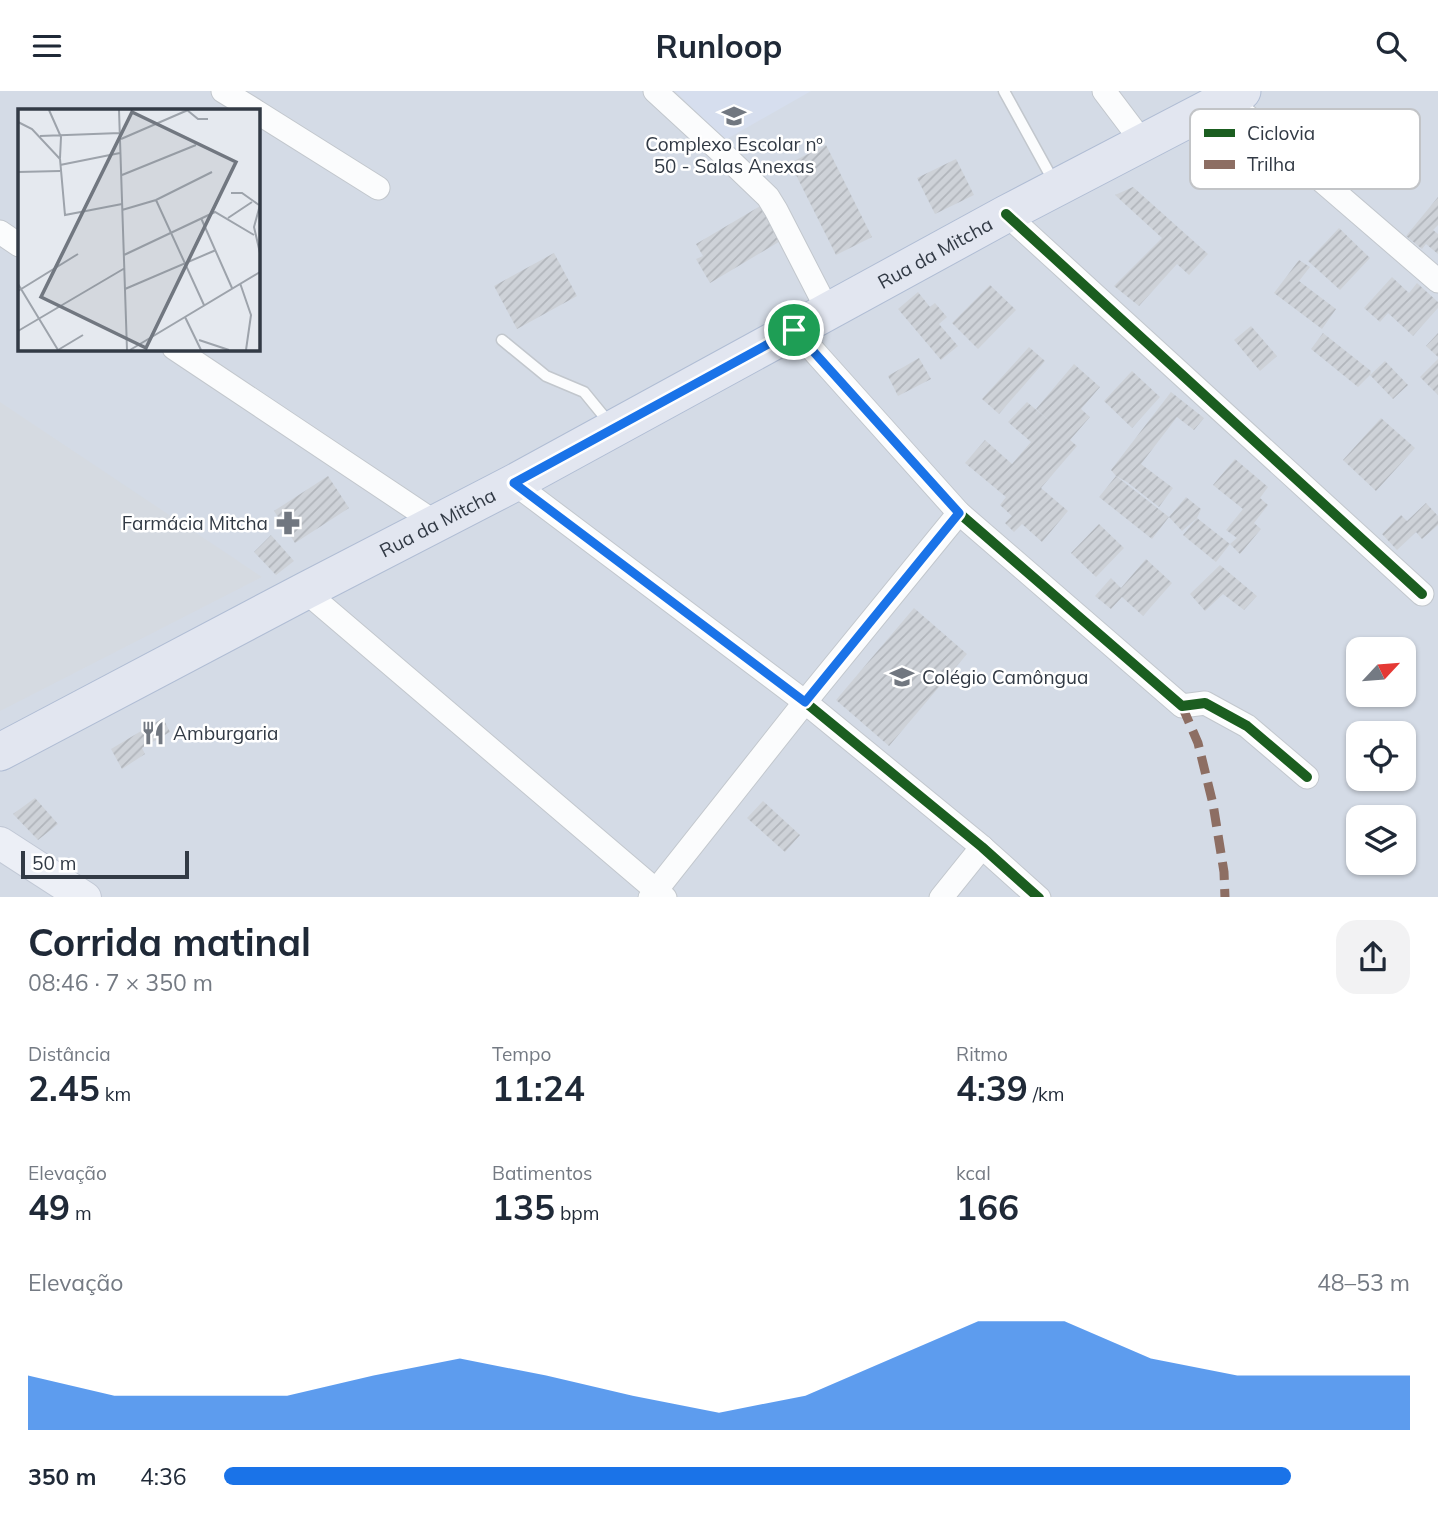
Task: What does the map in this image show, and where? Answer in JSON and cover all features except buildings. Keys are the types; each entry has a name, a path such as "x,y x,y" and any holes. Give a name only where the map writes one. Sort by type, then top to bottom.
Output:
{"main road":[{"name":"Rua da Mitcha","path":"1208,109 1235,95"},
{"name":"Rua da Mitcha","path":"0,752 514,483 1006,214 1190,119"},
{"path":"0,843 83,897"}],"street":[{"path":"223,91 253,109"},
{"path":"655,91 768,197 828,311"},
{"path":"1104,91 1144,143"},
{"path":"1235,95 1250,109"},
{"path":"259,113 378,188"},
{"path":"1338,189 1438,281"},
{"path":"1006,214 1422,594"},
{"path":"0,232 18,244"},
{"path":"794,330 959,513 1182,706 1205,703 1247,726 1307,777"},
{"path":"177,350 436,523"},
{"path":"514,483 805,702 982,847 1038,897"},
{"path":"305,591 657,895 805,702 959,513"},
{"path":"942,897 982,847"}],"lane":[{"path":"1004,91 1058,188"},
{"path":"502,340 546,376 584,392 614,428"}],"shaded area":[{"path":"0,91 1438,91 1438,897 0,897"},
{"name":"Complexo Escolar nº 50 - Salas Anexas","path":"675,91 811,91 725,140"},
{"path":"0,402 262,577 0,711"}],"marked path":[{"path":"1182,706 1198,743 1213,804 1224,872 1225,897"}],"cycle path":[{"path":"1006,214 1422,594"},
{"path":"795,330 959,513 1182,706 1205,703 1247,726 1307,777"},
{"path":"514,483 805,702 982,847 1038,897"}],"place":[{"name":"Complexo Escolar nº 50 - Salas Anexas","path":"734,116"},
{"name":"Farmácia Mitcha","path":"288,523"},
{"name":"Colégio Camôngua","path":"902,677"},
{"name":"Amburgaria","path":"153,733"}],"route":[{"path":"794,330 959,513 805,702 514,483 794,330"}]}
